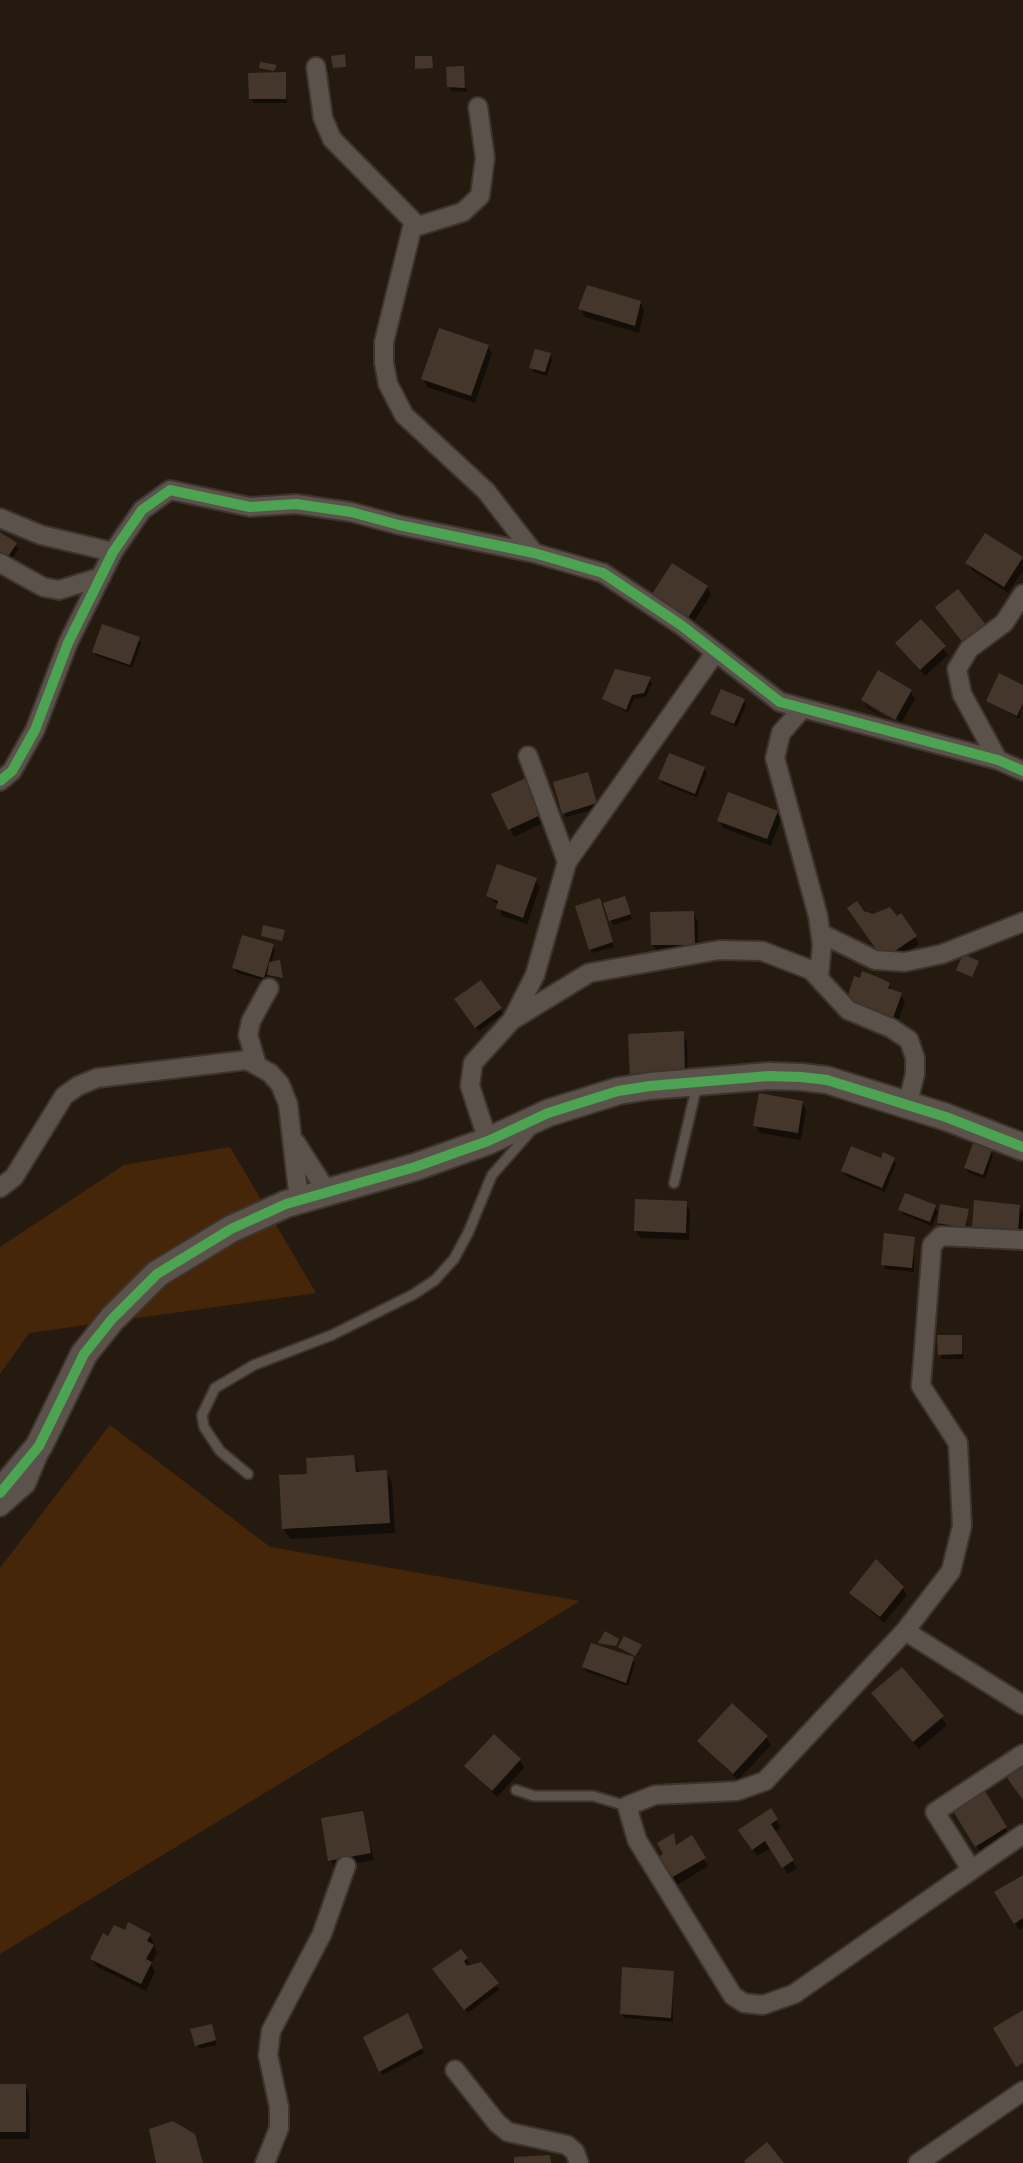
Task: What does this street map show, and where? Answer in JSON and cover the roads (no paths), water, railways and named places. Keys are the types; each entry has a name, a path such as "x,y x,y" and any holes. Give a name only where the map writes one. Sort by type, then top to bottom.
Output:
{"street":[{"path":"316,67 323,118 332,139 416,224"},
{"path":"478,107 485,158 480,196 463,212 416,224 410,235 384,342 388,384 404,415 486,491 534,553"},
{"path":"0,781 12,771 35,730 68,643 113,552 142,510 170,490 250,507 296,504 336,509 534,553 603,573 757,687 801,710 998,760 1023,771"},
{"path":"0,518 41,535 113,552"},
{"path":"0,563 43,587 59,590 101,577"},
{"path":"998,760 967,706 957,669 969,649 1004,623 1023,594"},
{"path":"512,1020 535,975 567,862 715,653"},
{"path":"801,710 781,733 775,758 822,934 819,976"},
{"path":"528,756 567,862"},
{"path":"822,934 875,960 905,962 942,954 1023,922"},
{"path":"488,1141 474,1102 470,1073 481,1053 512,1020 589,973 719,950 762,951 784,957 819,976 848,1010 891,1028 909,1040 915,1058 915,1074 907,1106"},
{"path":"269,988 251,1021 248,1035 256,1062 280,1084 288,1104 295,1140 299,1200"},
{"path":"0,1188 14,1177 64,1096 78,1086 118,1075 239,1060 256,1062"},
{"path":"0,1493 24,1469 39,1446 84,1354 130,1299 157,1274 231,1229 299,1200 415,1167 488,1141 548,1113 618,1091 698,1082 801,1077 827,1080 1023,1147"},
{"path":"295,1140 326,1190"},
{"path":"1023,1240 941,1236 932,1245 921,1386 958,1443 962,1526 951,1571 905,1631 765,1781 737,1791 655,1795 627,1806 637,1840 728,1989 737,1999 753,2005 776,2002 794,1994 1023,1834"},
{"path":"0,1507 32,1475 39,1446"},
{"path":"905,1631 1023,1705"},
{"path":"971,1869 935,1812 1023,1754"},
{"path":"265,2163 277,2136 279,2117 268,2055 271,2031 322,1934 346,1866"},
{"path":"455,2070 497,2123 508,2132 567,2145 575,2152 579,2163"},
{"path":"918,2163 1023,2091"}],"lane":[{"path":"674,1183 698,1082"},
{"path":"248,1474 220,1451 204,1427 202,1415 215,1388 254,1365 332,1335 414,1294 435,1280 454,1259 492,1175 548,1113"},
{"path":"516,1790 534,1796 557,1793 601,1797 627,1806"}]}
